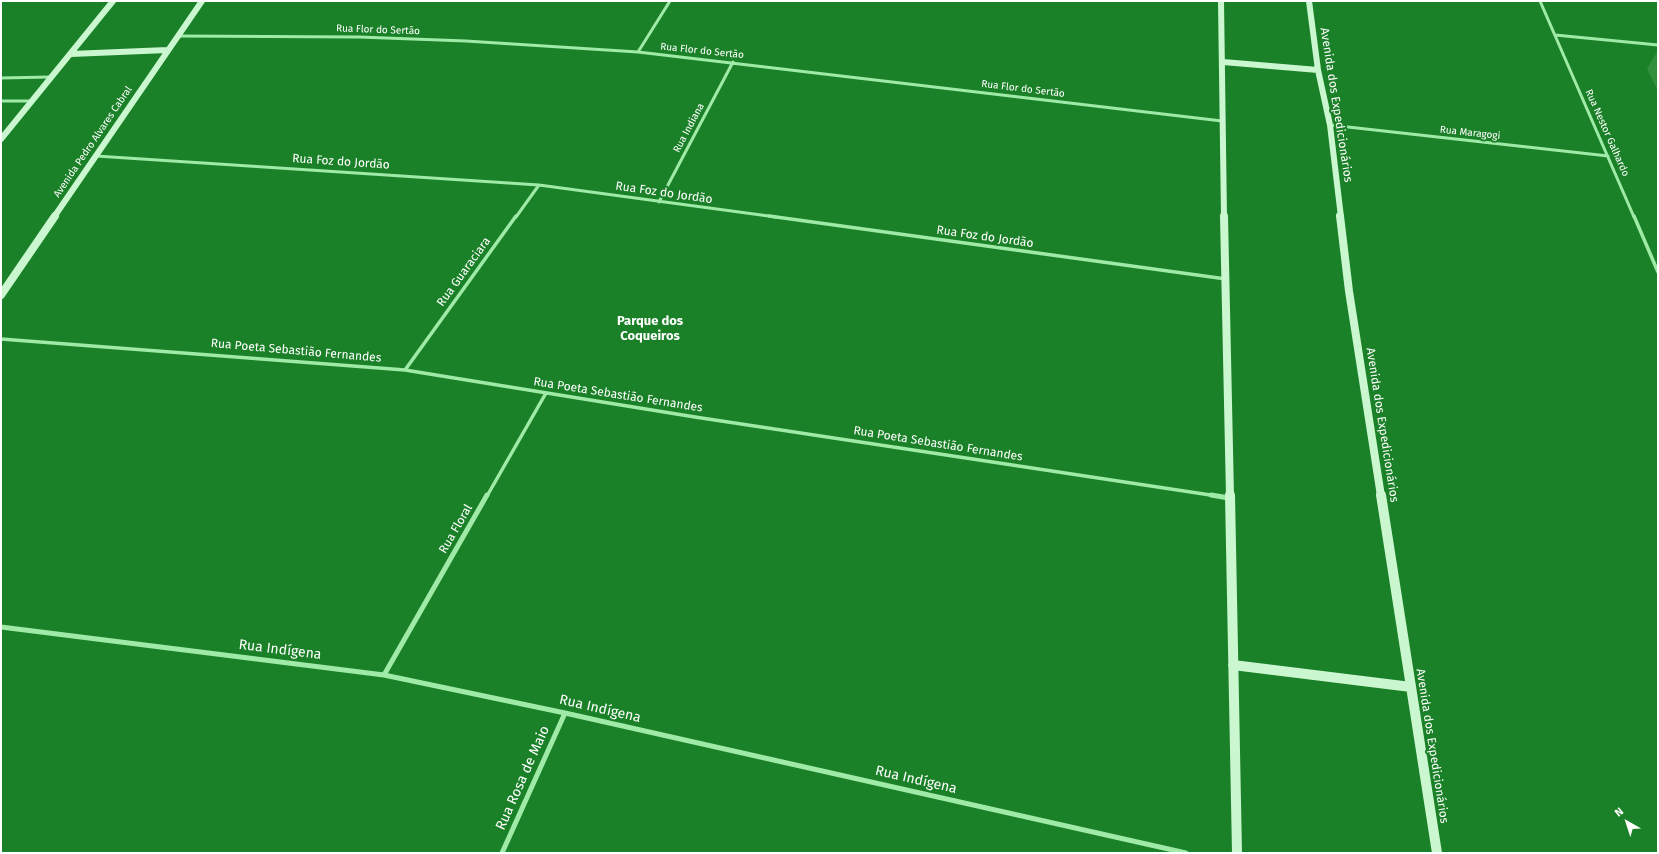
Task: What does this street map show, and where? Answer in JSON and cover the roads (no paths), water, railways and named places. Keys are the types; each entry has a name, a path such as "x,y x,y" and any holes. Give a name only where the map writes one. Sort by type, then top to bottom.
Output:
{"street":[{"path":"1,138 113,1"},
{"name":"Avenida Pedro Alvares Cabral","path":"1,295 167,50 202,1"},
{"path":"638,52 670,1"},
{"path":"1221,1 1228,498 1237,853"},
{"name":"Avenida dos Expedicionários","path":"1309,1 1318,70 1330,125 1349,291 1437,853"},
{"name":"Rua Nestor Galhardo","path":"1540,1 1658,272"},
{"path":"1555,35 1658,45"},
{"name":"Rua Flor do Sertão","path":"177,36 359,37 638,52 733,62 1222,121"},
{"path":"71,54 167,50"},
{"name":"Rua Indiana","path":"659,202 733,62"},
{"path":"1223,62 1318,70"},
{"path":"1,78 50,77"},
{"path":"1,102 32,101"},
{"name":"Rua Maragogi","path":"1330,125 1608,156"},
{"name":"Rua Foz do Jordão","path":"96,156 539,185 1226,279"},
{"name":"Rua Guaraciara","path":"406,370 539,185"},
{"name":"Rua Poeta Sebastião Fernandes","path":"1,340 244,356 406,370 1228,498"},
{"name":"Rua Floral","path":"384,675 546,393"},
{"name":"Rua Indígena","path":"1,627 384,675 565,713 1186,853"},
{"path":"1233,666 1411,687"},
{"name":"Rua Rosa de Maio","path":"502,853 565,713"}],"district":[{"name":"Parque dos Coqueiros","path":"650,328"}]}
